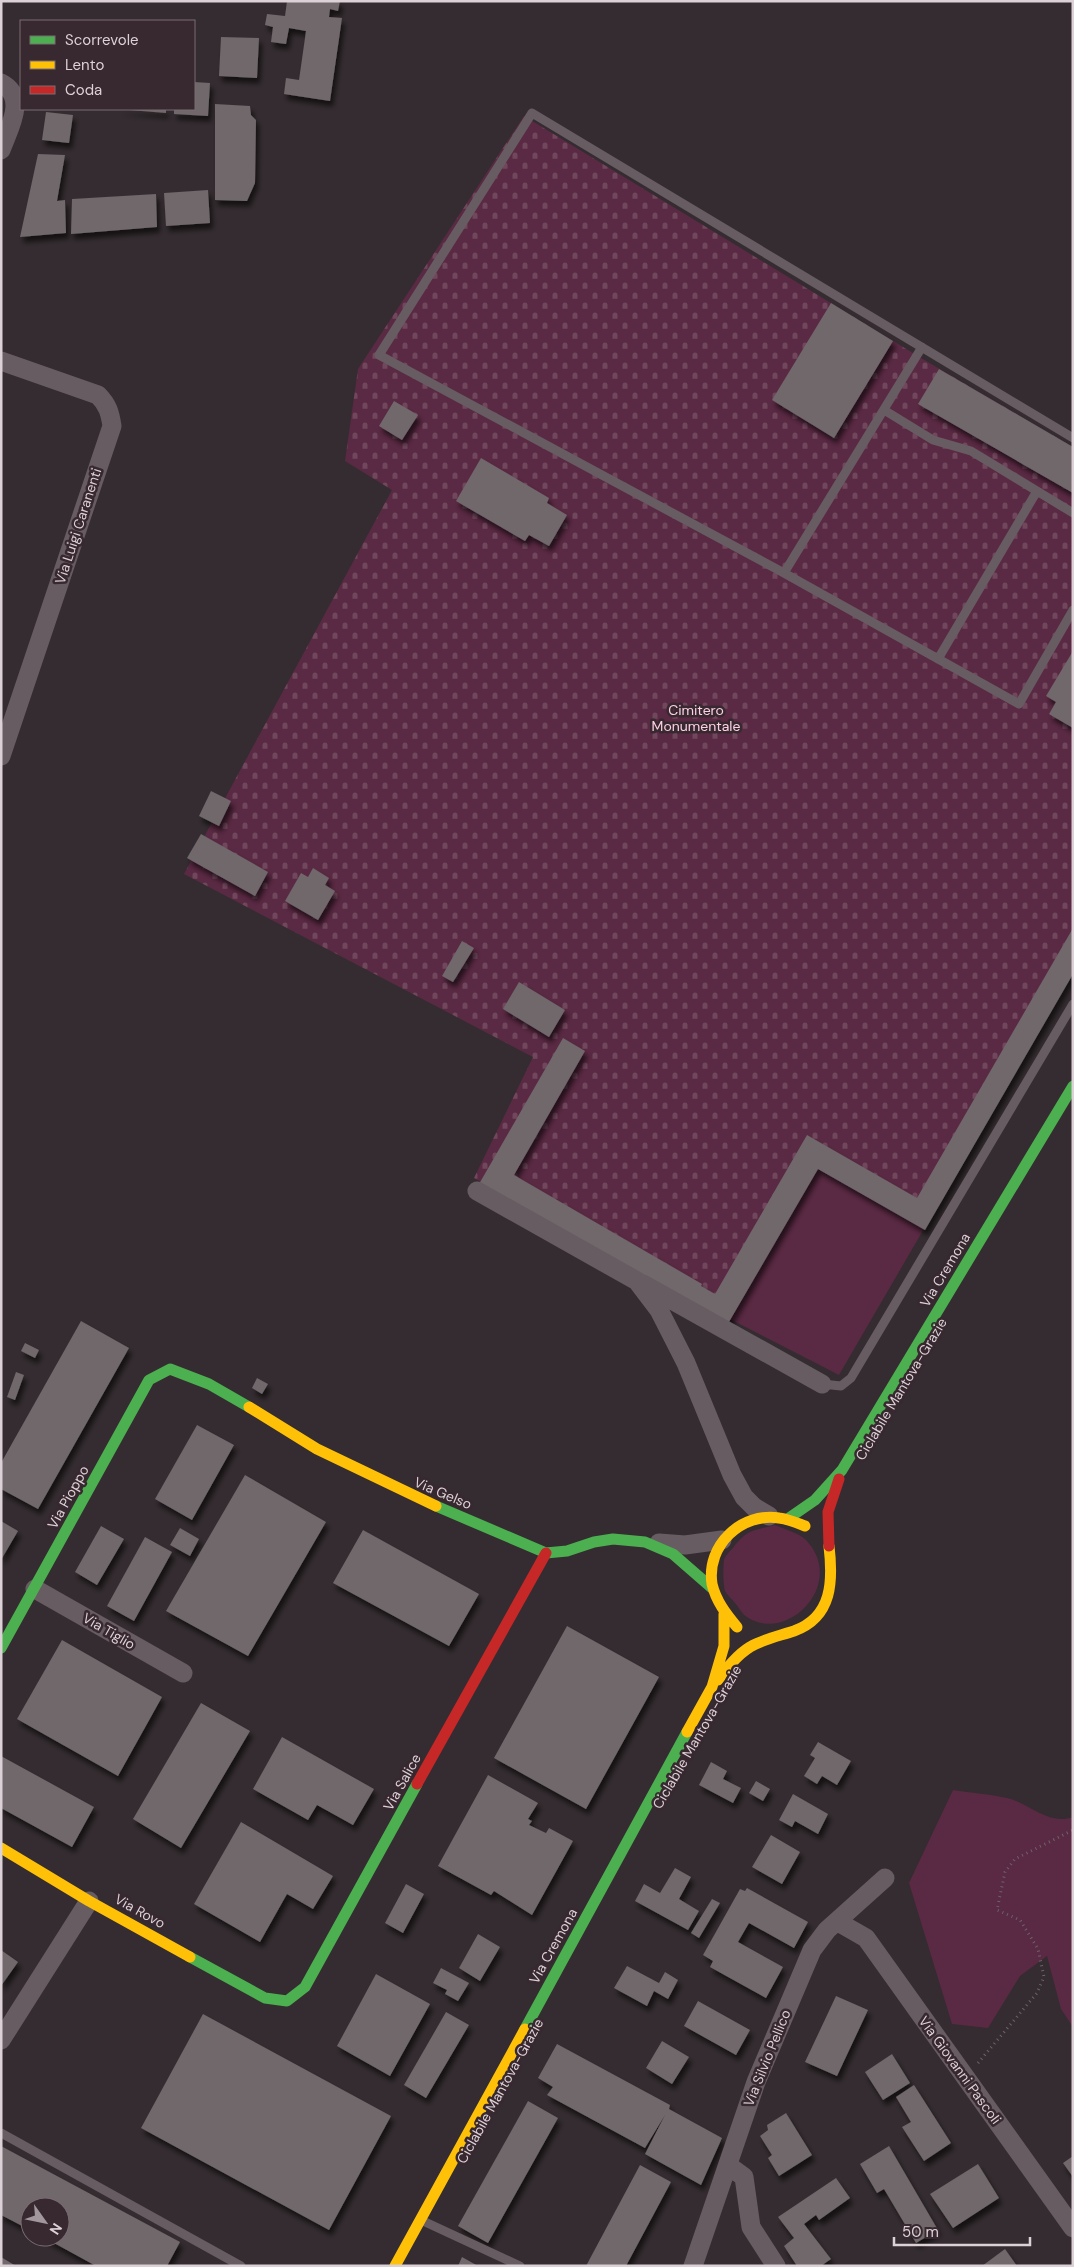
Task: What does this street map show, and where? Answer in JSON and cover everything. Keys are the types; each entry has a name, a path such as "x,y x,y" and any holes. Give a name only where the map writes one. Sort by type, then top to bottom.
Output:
{"main road":[{"name":"Via Cremona","path":"789,1518 815,1500 842,1470 1073,1086"},
{"name":"Via Gelso","path":"170,1369 194,1376 317,1448 392,1488 546,1552 572,1551 593,1542 608,1540 627,1539 652,1543 690,1564 712,1588"},
{"name":"Via Pioppo","path":"1,1648 149,1380 170,1369"},
{"name":"Via Cremona","path":"712,1686 741,1653 756,1643 792,1634 808,1626 820,1612 829,1596 831,1588 832,1578 827,1522 830,1503 842,1470"},
{"name":"Via Cremona","path":"395,2266 712,1686 722,1656 725,1630 724,1614 712,1588 711,1571 714,1555 729,1534 745,1522 769,1516 789,1518 815,1535 822,1542 830,1560"},
{"name":"Via Salice","path":"266,1998 287,2001 305,1987 546,1552"},
{"name":"Via Cremona","path":"724,1614 738,1627 755,1635 774,1637"},
{"name":"Via Rovo","path":"1,1848 90,1901 266,1998"}],"street":[{"path":"1,83 12,90 16,98 15,110 1,150"},
{"name":"Via Luigi Caranenti","path":"1,361 98,395 106,403 111,414 112,426 1,756"},
{"path":"477,1191 822,1384"},
{"path":"637,1281 659,1310 686,1363 732,1475 744,1497 754,1507 769,1516"},
{"path":"652,1543 686,1545 729,1534 738,1506 732,1475"},
{"name":"Via Tiglio","path":"35,1589 183,1673"},
{"name":"Via Silvio Pellico","path":"694,2266 756,2082 812,1950 827,1930 838,1922 884,1878"},
{"path":"1,2040 90,1901"},
{"name":"Via Giovanni Pascoli","path":"838,1922 866,1938 1073,2228"},
{"path":"729,2166 744,2177 751,2227 776,2266"}],"lane":[{"path":"1073,438 532,113 380,355 1019,704 1073,610"},
{"path":"784,574 922,347"},
{"path":"884,410 933,440 971,451 1073,513"},
{"path":"938,659 1037,491"},
{"path":"822,1384 841,1386 851,1378 1073,1004"},
{"path":"1,2133 241,2266"},
{"path":"421,2220 520,2266"}],"path":[{"path":"964,2076 1038,1993 1044,1977 1038,1949 1020,1920 997,1910 1005,1872 1015,1859 1073,1830"}],"green space":[{"name":"Cimitero Monumentale","path":"524,116 926,361 1073,447 1073,956 922,1206 808,1161 722,1315 474,1178 533,1057 184,874 392,490 345,461 358,369"},
{"path":"808,1161 925,1227 839,1375 722,1315"},
{"path":"775,1525 795,1533 806,1540 817,1557 820,1575 816,1592 806,1606 793,1617 777,1623 760,1623 744,1615 725,1591 723,1576 724,1560 726,1555 742,1537 756,1530"},
{"path":"953,1790 1007,1798 1056,1819 1073,1817 1073,2027 1061,2009 1047,1956 1020,1976 988,2028 952,2024 909,1883"}],"building":[{"path":"287,1 340,1 338,11 330,9 329,17 342,18 330,101 284,94 286,78 299,80 306,31 289,28 286,44 271,42 273,27 265,25 267,14 285,16"},
{"path":"221,37 259,38 257,78 219,76"},
{"path":"195,82 210,83 208,116 174,114 174,110 195,110"},
{"path":"215,104 250,106 251,115 256,120 255,183 247,201 215,200"},
{"path":"129,110 166,110 166,113"},
{"path":"46,112 73,115 69,143 42,140"},
{"path":"38,154 65,155 57,201 65,200 66,233 20,237"},
{"path":"208,190 210,223 166,226 164,193"},
{"path":"156,194 157,227 71,234 72,199"},
{"path":"831,303 893,341 834,438 772,400"},
{"path":"939,369 1073,447 1073,493 918,404"},
{"path":"394,401 418,415 402,440 379,426"},
{"path":"481,458 549,498 547,503 567,515 549,546 529,535 525,541 456,501"},
{"path":"1073,651 1073,728 1049,714 1056,702 1046,696"},
{"path":"211,791 231,801 219,826 199,816"},
{"path":"201,834 268,872 255,896 187,858"},
{"path":"313,868 329,878 325,885 335,891 318,920 285,901 301,873 308,877"},
{"path":"1073,928 1073,974 925,1230 818,1169 726,1327 479,1184 563,1038 585,1051 514,1175 702,1284 701,1286 715,1294 807,1135 917,1198"},
{"path":"462,941 474,948 453,982 442,976"},
{"path":"519,982 565,1010 549,1037 503,1009"},
{"path":"81,1321 129,1348 38,1509 1,1489 1,1463"},
{"path":"25,1343 39,1350 35,1358 21,1351"},
{"path":"16,1372 24,1375 15,1400 7,1397"},
{"path":"257,1378 268,1384 262,1394 252,1388"},
{"path":"197,1425 234,1445 192,1520 155,1499"},
{"path":"245,1475 326,1522 248,1656 166,1611"},
{"path":"1,1521 18,1531 1,1560"},
{"path":"101,1526 124,1539 97,1585 75,1572"},
{"path":"180,1528 199,1539 190,1556 170,1545"},
{"path":"363,1530 479,1594 449,1646 333,1583"},
{"path":"145,1537 172,1552 134,1621 107,1606"},
{"path":"567,1626 659,1677 586,1809 494,1758"},
{"path":"62,1640 162,1697 118,1776 17,1719"},
{"path":"201,1703 250,1731 181,1848 133,1819"},
{"path":"282,1737 374,1789 353,1825 317,1805 308,1820 253,1789"},
{"path":"818,1742 851,1761 837,1785 822,1776 817,1784 804,1776 815,1758 810,1755"},
{"path":"1,1756 94,1807 72,1847 1,1808"},
{"path":"711,1762 727,1771 723,1779 741,1788 733,1803 699,1785"},
{"path":"488,1775 538,1803 528,1819 532,1821 529,1825 546,1833 549,1828 573,1841 532,1915 494,1891 491,1895 438,1866"},
{"path":"756,1781 770,1789 763,1801 749,1793"},
{"path":"793,1794 828,1814 818,1834 795,1821 792,1827 779,1820"},
{"path":"241,1822 333,1876 313,1909 287,1894 260,1942 194,1904"},
{"path":"771,1835 800,1852 782,1884 752,1867"},
{"path":"675,1868 691,1877 679,1899 699,1911 688,1930 635,1901 644,1884 660,1893"},
{"path":"406,1884 424,1894 403,1933 385,1923"},
{"path":"747,1888 808,1922 794,1948 749,1923 738,1942 783,1967 766,1998 710,1967 713,1961 703,1955 740,1889 745,1891"},
{"path":"712,1899 720,1903 699,1938 691,1933"},
{"path":"478,1934 500,1947 480,1981 459,1968"},
{"path":"1,1950 18,1962 1,1986"},
{"path":"627,1966 659,1983 665,1972 678,1980 668,1999 654,1991 647,2006 614,1988"},
{"path":"441,1968 469,1983 458,2001 445,1994 447,1990 433,1983"},
{"path":"376,1974 430,2004 390,2076 337,2046"},
{"path":"836,1996 868,2010 837,2076 805,2062"},
{"path":"698,2001 750,2030 736,2055 684,2026"},
{"path":"446,2012 469,2025 426,2098 404,2085"},
{"path":"203,2014 391,2116 329,2230 141,2128"},
{"path":"662,2041 689,2057 672,2084 646,2068"},
{"path":"557,2044 670,2105 669,2109 722,2138 701,2185 645,2154 665,2115 645,2148 547,2095 553,2087 538,2078"},
{"path":"892,2054 910,2083 883,2100 865,2072"},
{"path":"914,2085 951,2143 924,2161 902,2127 911,2122 896,2097"},
{"path":"528,2101 558,2118 488,2243 458,2226"},
{"path":"786,2113 812,2155 779,2176 768,2158 772,2155 760,2136 768,2130 767,2125"},
{"path":"1,2146 180,2242 167,2266 96,2266 61,2247 70,2247 70,2197 20,2197 20,2225 1,2215"},
{"path":"889,2146 938,2230 916,2243 884,2189 877,2193 860,2164"},
{"path":"1073,2156 1073,2177 1063,2163"},
{"path":"978,2164 999,2198 953,2228 930,2194"},
{"path":"640,2165 671,2182 626,2266 586,2266"},
{"path":"836,2178 850,2198 819,2220 816,2215 804,2224 831,2259 821,2266 797,2266 784,2246 794,2238 778,2217"},
{"path":"1005,2249 1017,2266 982,2266"},
{"path":"1,2257 16,2266 1,2266"},
{"path":"462,2257 478,2266 458,2266"}],"traffic: fast":[{"path":"789,1518 815,1500 842,1470 1073,1086"},
{"path":"1,1648 149,1380 170,1369 209,1384 249,1407"},
{"path":"436,1506 546,1553 567,1551 594,1542 613,1539 645,1542 673,1554 712,1588"},
{"path":"525,2029 687,1732"},
{"path":"190,1957 265,1998 287,2001 305,1987 417,1784"}],"traffic: slow":[{"path":"249,1407 317,1449 436,1506"},
{"path":"737,1627 722,1607 712,1584 715,1556 721,1544 729,1534 752,1520 779,1518 805,1526"},
{"path":"718,1680 745,1650 807,1625 816,1617 828,1596 831,1572 829,1546"},
{"path":"687,1732 712,1687 724,1646 724,1614"},
{"path":"1,1848 89,1901 190,1957"},
{"path":"395,2266 525,2029"}],"traffic: jam":[{"path":"829,1546 828,1512 839,1479"},
{"path":"417,1784 546,1553"}]}
